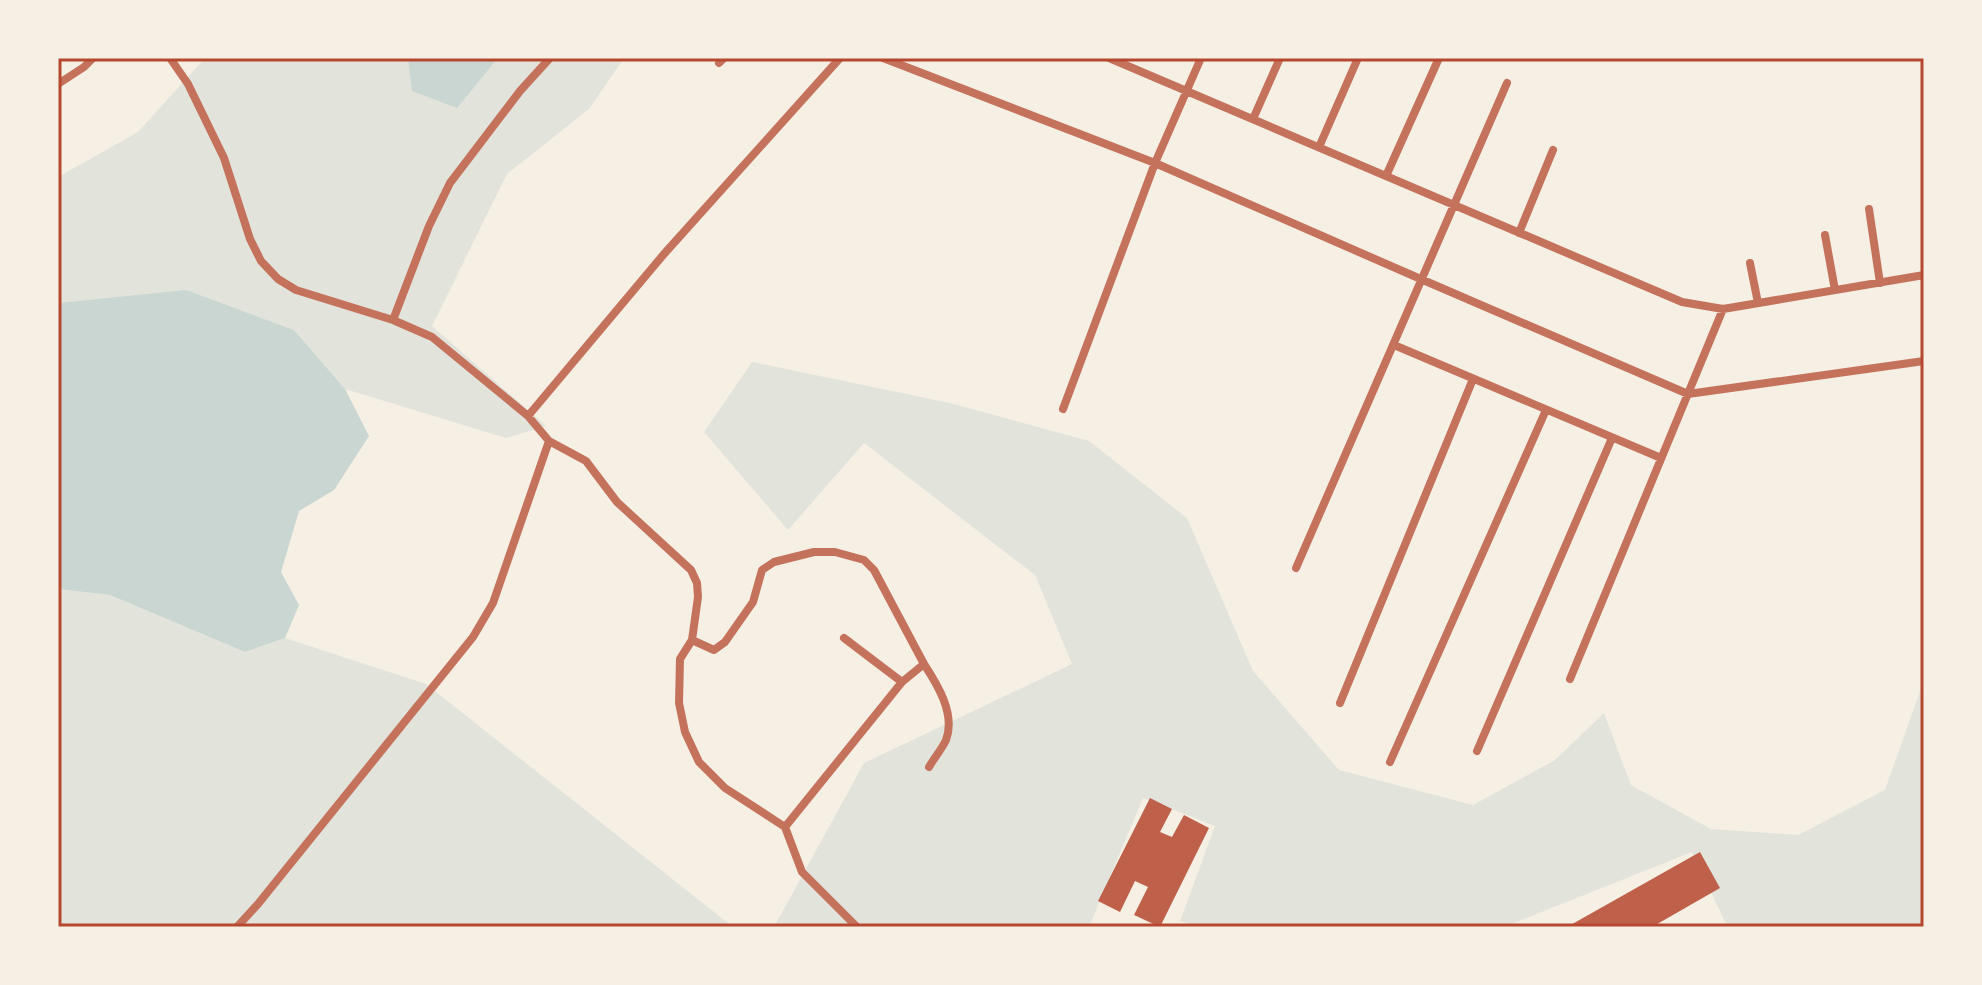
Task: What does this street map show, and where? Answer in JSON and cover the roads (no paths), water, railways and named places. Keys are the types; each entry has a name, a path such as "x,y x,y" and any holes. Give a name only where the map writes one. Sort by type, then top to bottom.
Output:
{"street":[{"path":"58,84 93,58"},
{"path":"170,58 188,84 224,158 250,239 261,261 278,279 296,290 393,320 432,337 528,416 549,441 586,461 617,502 691,570 697,583 698,597 692,640 680,659 679,703 685,732 699,762 725,788 785,827 802,872 857,927"},
{"path":"393,320 429,226 450,183 520,91 550,58"},
{"path":"528,416 664,254 840,58"},
{"path":"883,58 1155,163 1688,394 1924,361"},
{"path":"1109,58 1682,302 1723,309 1924,275"},
{"path":"1063,409 1155,163 1201,58"},
{"path":"1253,119 1280,58"},
{"path":"1319,147 1358,58"},
{"path":"1386,176 1439,58"},
{"path":"1296,568 1507,83"},
{"path":"1519,233 1553,150"},
{"path":"1869,209 1880,283"},
{"path":"1825,235 1835,290"},
{"path":"1750,263 1758,303"},
{"path":"1570,679 1723,309"},
{"path":"1394,345 1661,458"},
{"path":"1340,703 1473,379"},
{"path":"1390,762 1546,410"},
{"path":"1477,751 1612,438"},
{"path":"237,927 473,637 493,603 549,441"},
{"path":"692,640 714,650 725,642 753,602 762,570 774,562 814,552 835,552 864,560 874,570 946,703 947,738 929,767"},
{"path":"844,638 902,682"},
{"path":"785,827 902,682 924,664"}]}
